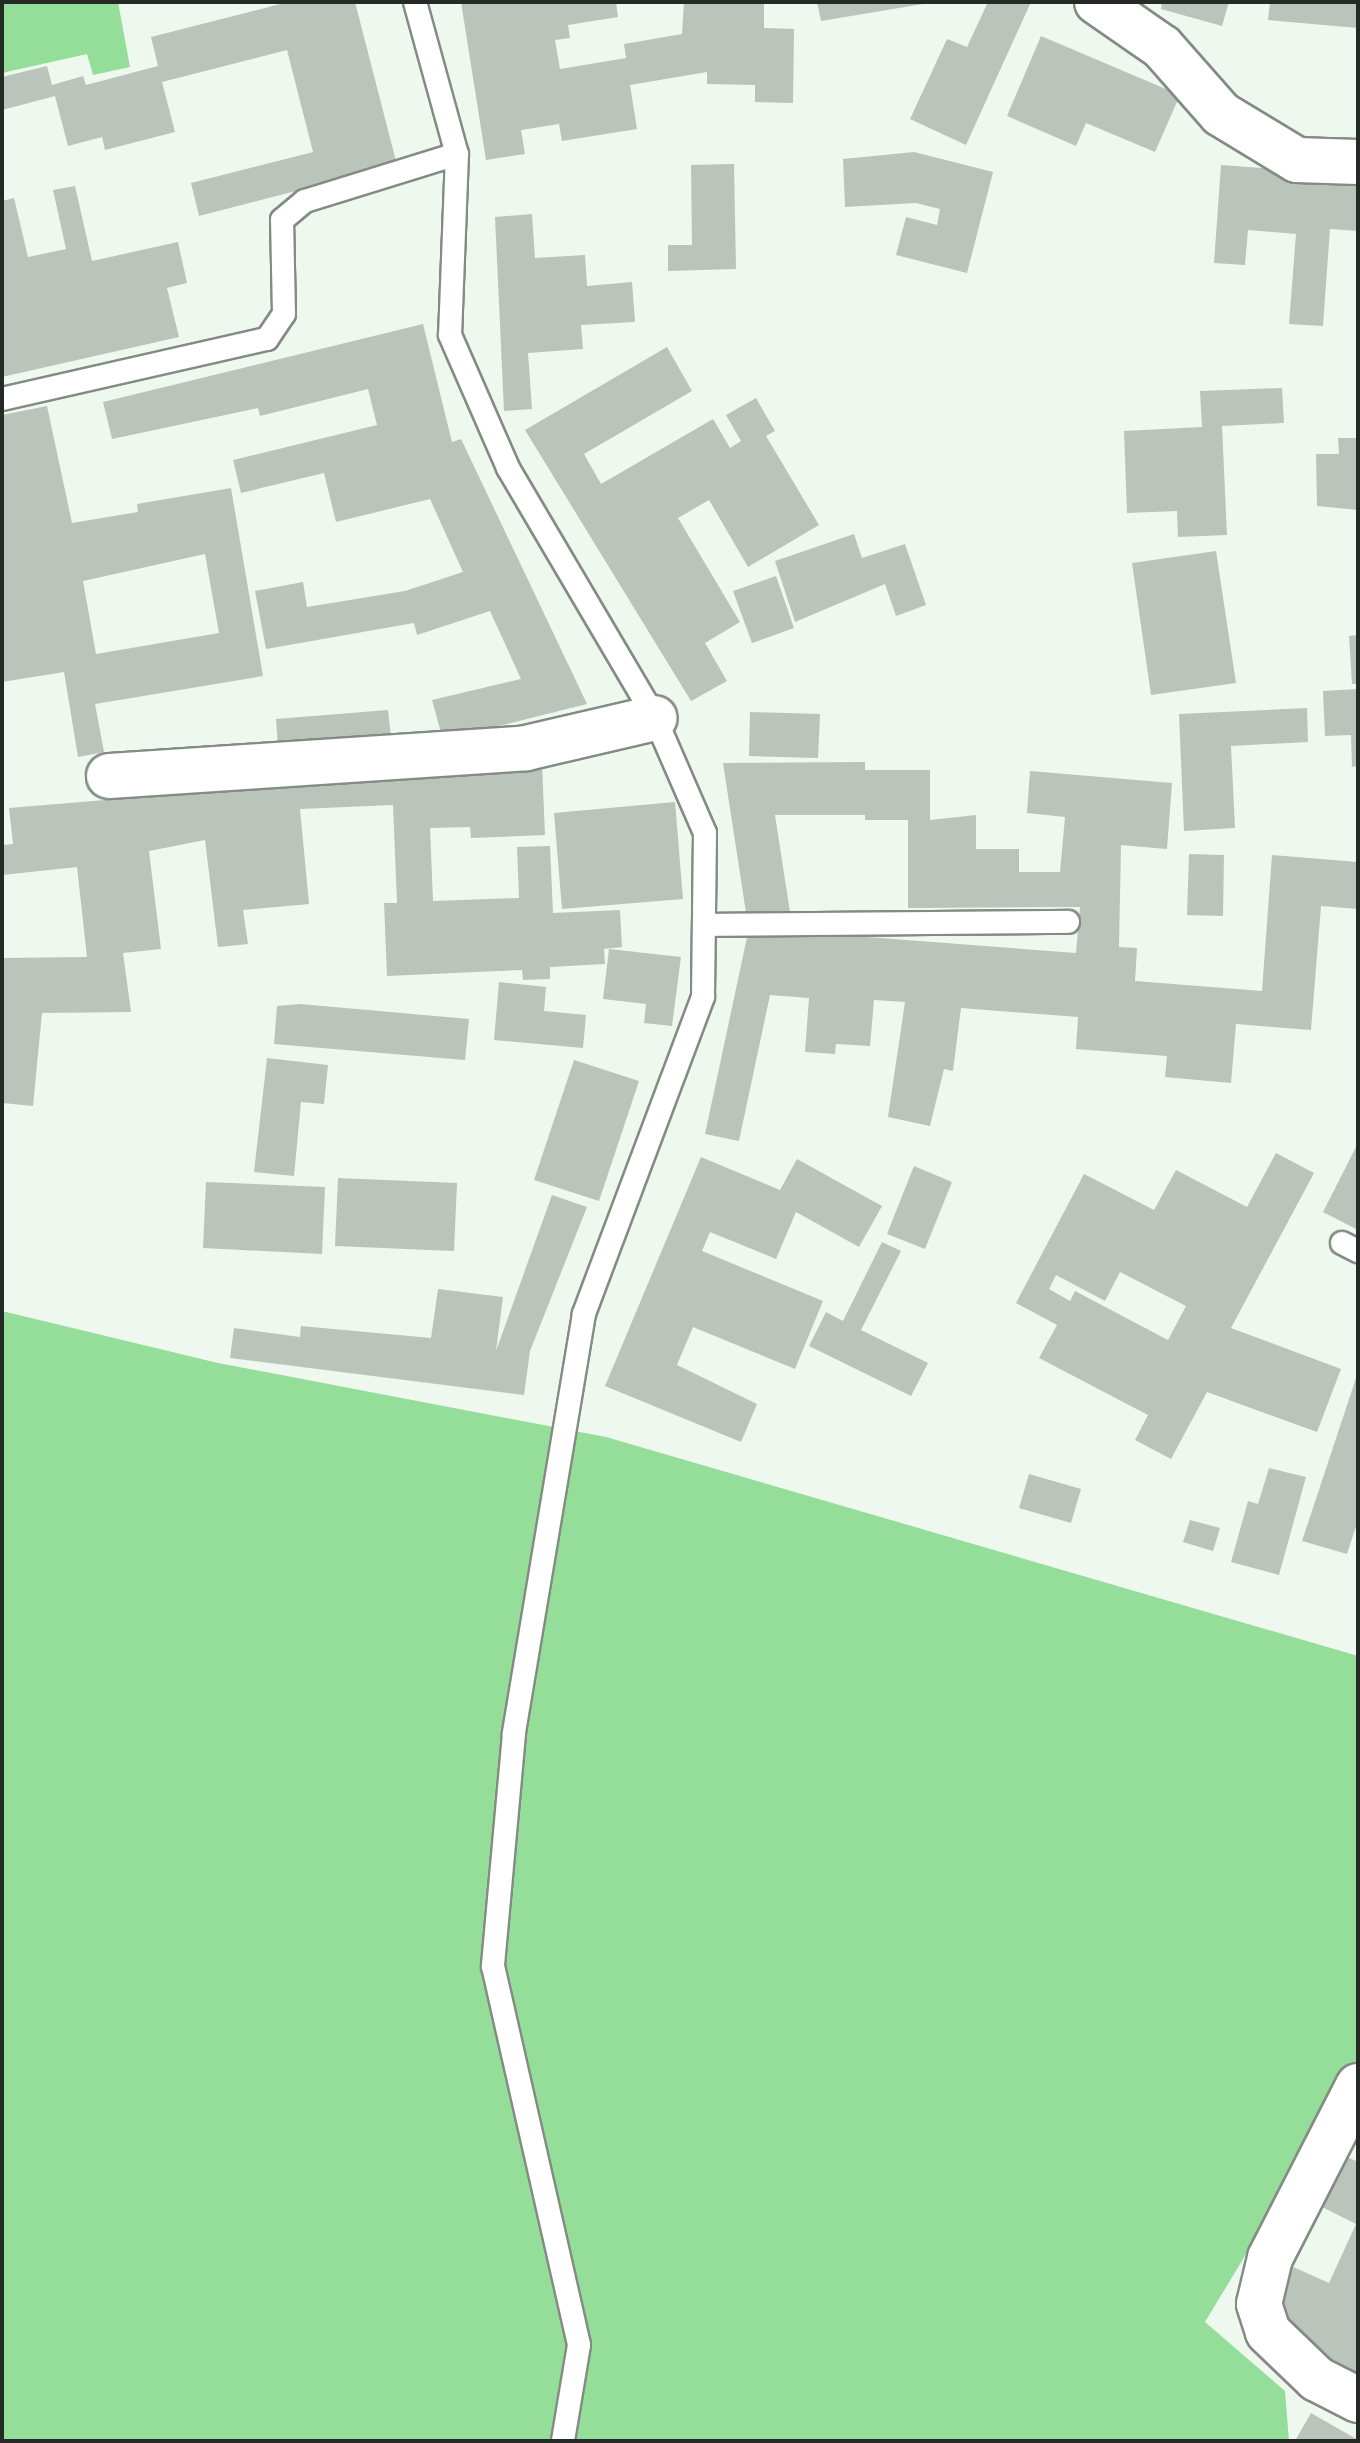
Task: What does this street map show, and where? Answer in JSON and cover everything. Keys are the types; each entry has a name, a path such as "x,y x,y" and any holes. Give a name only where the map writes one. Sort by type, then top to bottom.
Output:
{"street":[{"path":"1097,2 1162,47 1221,114 1297,160 1358,162"},
{"path":"109,776 526,748 655,718"},
{"path":"1358,2086 1270,2258 1259,2304 1268,2332 1317,2379 1358,2400"}],"lane":[{"path":"415,2 457,154 450,335 508,468 655,718 705,833 707,925 703,997 584,1314 513,1750 493,1966 579,2345 563,2441"},
{"path":"2,399 267,339 284,314 282,220 305,201 457,154"},
{"path":"707,925 1068,922"}],"green space":[{"path":"2,2 118,2 130,67 93,75 87,54 2,73"},
{"path":"2,1311 218,1363 606,1437 1358,1656 1358,2069 1205,2322 1285,2391 1289,2441 2,2441"}],"building":[{"path":"288,2 355,2 397,165 199,216 191,183 313,152 287,50 162,82 175,132 105,150 102,137 68,146 55,96 2,110 2,77 47,66 52,85 83,76 86,85 158,66 151,37"},
{"path":"461,2 616,2 618,17 568,25 570,38 555,40 560,69 626,58 624,44 682,34 684,2 764,2 764,28 794,29 793,103 755,102 755,85 707,84 707,72 630,85 637,129 562,141 559,124 521,130 525,154 486,160"},
{"path":"817,2 923,2 923,4 821,21"},
{"path":"988,2 1031,2 966,145 910,119 947,39 967,47"},
{"path":"1162,2 1229,2 1222,26 1161,9"},
{"path":"1270,2 1358,2 1358,28 1268,20"},
{"path":"1041,36 1180,95 1155,152 1086,123 1076,146 1007,116"},
{"path":"914,152 993,172 967,273 896,255 906,217 937,225 940,209 916,203 845,207 843,159"},
{"path":"734,164 736,269 668,271 668,245 692,245 691,165"},
{"path":"1221,165 1358,175 1358,231 1330,229 1323,326 1289,324 1296,234 1248,230 1245,265 1214,263"},
{"path":"75,186 92,261 178,242 187,283 167,288 179,337 2,377 2,201 14,198 28,257 66,249 53,190"},
{"path":"532,214 535,258 585,255 587,286 632,282 635,322 581,325 583,349 528,353 532,409 504,411 495,217"},
{"path":"423,324 452,442 461,439 587,704 443,740 432,700 521,679 490,611 417,635 414,623 266,649 255,591 303,582 307,607 405,591 463,572 430,499 336,522 324,473 241,493 233,460 377,425 368,389 260,416 258,408 112,439 103,402"},
{"path":"667,347 692,391 584,454 601,484 713,419 730,448 741,441 726,415 756,398 775,431 766,436 819,525 748,567 709,500 678,518 740,622 705,643 727,681 691,701 525,430"},
{"path":"1282,388 1284,423 1222,426 1227,535 1178,537 1177,511 1127,513 1124,431 1202,427 1200,391"},
{"path":"47,406 72,523 138,512 137,504 231,488 263,676 95,704 104,752 78,757 64,672 2,682 2,415","holes":["205,554 219,633 96,654 83,581"]},
{"path":"1338,438 1358,438 1358,510 1317,506 1316,454 1339,454"},
{"path":"854,534 862,558 905,544 926,605 896,616 885,584 795,622 775,561"},
{"path":"1216,551 1236,683 1151,695 1132,563"},
{"path":"776,576 794,628 752,643 733,591"},
{"path":"1358,635 1358,684 1352,684 1349,636"},
{"path":"1358,689 1358,766 1352,767 1351,735 1325,736 1323,691"},
{"path":"1307,708 1308,742 1231,746 1235,828 1184,831 1179,714"},
{"path":"388,710 391,737 278,746 276,719"},
{"path":"750,712 820,714 818,758 749,756"},
{"path":"865,762 865,770 930,770 930,820 976,815 976,849 1019,849 1019,872 1060,872 1065,817 1027,813 1030,771 1172,783 1167,849 1121,845 1119,947 1137,948 1135,981 1262,991 1272,855 1358,862 1358,909 1321,906 1311,1030 1236,1024 1231,1083 1165,1077 1167,1056 1076,1049 1078,1017 961,1008 953,1071 944,1069 930,1126 888,1117 905,1002 874,1000 870,1046 836,1044 835,1054 805,1052 809,998 770,995 739,1141 705,1134 749,928 1076,953 1080,907 908,908 908,820 865,820 865,815 775,815 790,912 747,919 723,763"},
{"path":"542,764 545,835 471,838 470,827 430,828 433,901 519,898 517,847 550,846 553,913 620,910 622,947 604,949 605,964 550,967 550,979 523,980 522,970 387,976 384,903 397,903 393,805 300,809 309,904 243,910 248,944 218,947 205,840 149,851 161,949 123,953 131,1012 42,1013 33,1106 2,1103 2,958 87,957 77,867 2,875 2,845 13,844 9,808"},
{"path":"675,802 683,899 562,909 554,813"},
{"path":"1189,854 1224,855 1223,916 1187,915"},
{"path":"609,949 681,957 672,1026 644,1023 646,1004 603,999"},
{"path":"499,982 546,987 544,1011 586,1015 583,1048 494,1040"},
{"path":"300,1004 469,1019 465,1060 274,1044 277,1006"},
{"path":"267,1058 328,1065 324,1104 301,1102 294,1176 254,1172"},
{"path":"574,1060 639,1081 599,1201 534,1180"},
{"path":"1358,1143 1358,1230 1323,1212"},
{"path":"1276,1153 1314,1173 1231,1328 1341,1369 1317,1432 1207,1392 1171,1459 1135,1440 1148,1415 1039,1358 1057,1325 1016,1303 1084,1174 1154,1210 1176,1170 1247,1207","holes":["1120,1272 1186,1306 1168,1340 1075,1291 1070,1301 1049,1289 1056,1275 1105,1301"]},
{"path":"701,1157 780,1190 797,1159 882,1206 859,1247 796,1212 776,1259 710,1232 702,1251 823,1301 795,1369 693,1327 677,1365 757,1404 741,1442 605,1386"},
{"path":"914,1166 952,1182 925,1249 887,1234"},
{"path":"338,1178 457,1183 454,1251 335,1246"},
{"path":"206,1182 325,1187 322,1254 203,1248"},
{"path":"552,1195 587,1207 530,1351 524,1395 230,1358 234,1328 300,1337 301,1326 431,1338 438,1289 503,1297 496,1351"},
{"path":"882,1242 901,1251 861,1330 928,1363 911,1396 809,1346 826,1312 843,1321"},
{"path":"1358,1372 1358,1520 1347,1554 1302,1541"},
{"path":"1269,1468 1306,1477 1279,1575 1231,1562 1248,1501 1258,1504"},
{"path":"1029,1474 1081,1489 1071,1523 1019,1508"},
{"path":"1190,1520 1220,1528 1213,1551 1183,1542"},
{"path":"1343,2155 1358,2162 1358,2375 1271,2327 1289,2265 1329,2283 1356,2224 1320,2206"},
{"path":"1311,2413 1358,2440 1358,2441 1295,2441"}]}
